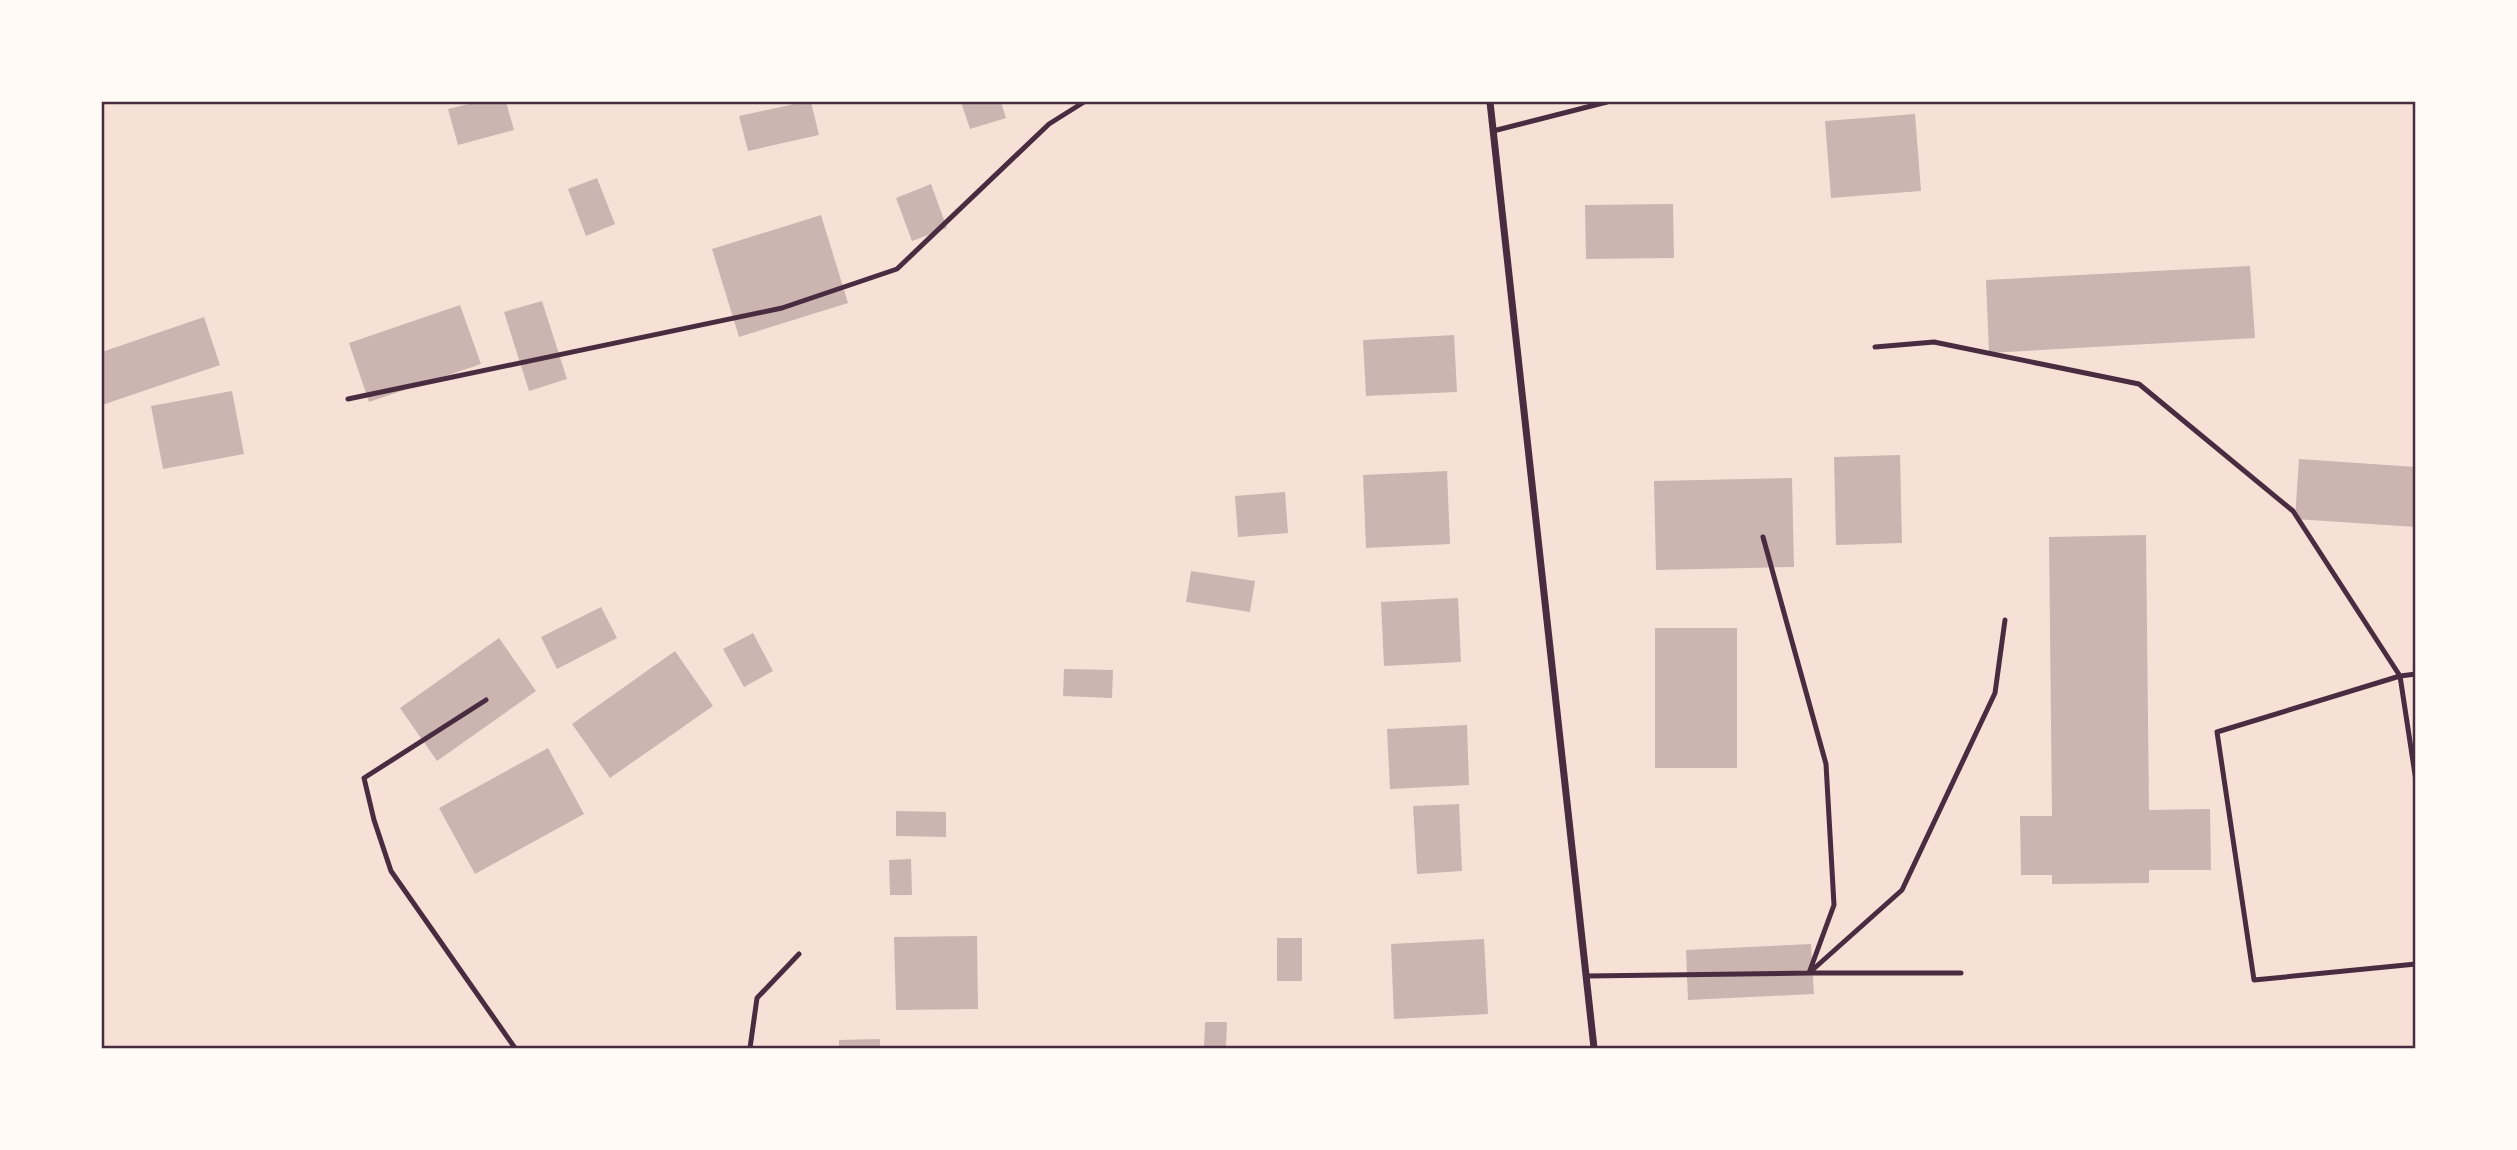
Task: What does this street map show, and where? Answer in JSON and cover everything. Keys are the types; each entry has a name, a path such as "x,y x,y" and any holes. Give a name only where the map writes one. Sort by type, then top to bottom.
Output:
{"street":[{"path":"1490,102 1594,1048"}],"lane":[{"path":"348,399 782,308 897,269 1049,124 1084,102"},
{"path":"1493,131 1607,102"},
{"path":"1875,348 1934,342 2139,384 2293,511 2400,676 2416,781"},
{"path":"1763,537 1826,764 1834,905 1810,973"},
{"path":"1810,973 1902,890 1995,693 2005,620"},
{"path":"2416,674 2400,676 2217,732 2254,980 2416,964"},
{"path":"486,700 364,778 391,871 515,1048"},
{"path":"750,1048 757,998 799,954"},
{"path":"1587,976 1961,973"}],"building":[{"path":"477,102 506,102 514,130 458,145 448,109"},
{"path":"811,102 819,135 748,151 739,116"},
{"path":"961,102 1001,102 1006,118 970,129"},
{"path":"1915,114 1921,191 1831,198 1825,121"},
{"path":"597,178 615,224 586,236 568,189"},
{"path":"931,184 947,228 912,241 896,198"},
{"path":"1673,204 1674,258 1586,259 1585,205"},
{"path":"821,215 848,303 739,337 712,249"},
{"path":"2250,266 2255,338 1989,353 1986,280"},
{"path":"542,301 567,379 529,391 504,312"},
{"path":"460,305 481,364 369,402 349,343"},
{"path":"204,317 220,365 102,405 102,352"},
{"path":"1454,335 1457,392 1366,396 1363,340"},
{"path":"232,391 244,454 163,469 151,406"},
{"path":"1900,455 1902,543 1836,545 1834,457"},
{"path":"2299,459 2416,467 2416,527 2295,519"},
{"path":"1447,471 1450,544 1366,548 1363,475"},
{"path":"1792,478 1794,567 1656,570 1654,481"},
{"path":"1285,492 1288,533 1238,537 1235,496"},
{"path":"2146,535 2149,810 2210,809 2211,870 2149,870 2149,883 2052,884 2052,875 2021,875 2020,816 2052,816 2049,537"},
{"path":"1191,571 1255,581 1250,612 1186,602"},
{"path":"1458,598 1461,662 1384,666 1381,602"},
{"path":"601,607 617,638 557,669 541,637"},
{"path":"1655,628 1737,628 1737,768 1655,768"},
{"path":"753,633 773,671 744,687 723,649"},
{"path":"499,638 536,691 437,761 400,708"},
{"path":"675,651 713,706 610,778 572,724"},
{"path":"1064,669 1113,670 1112,698 1063,696"},
{"path":"1467,725 1469,785 1390,789 1387,729"},
{"path":"548,748 584,814 475,874 439,808"},
{"path":"1459,804 1462,871 1417,874 1413,806"},
{"path":"896,811 946,812 946,837 896,836"},
{"path":"911,859 912,895 890,895 889,860"},
{"path":"977,936 978,1009 896,1010 894,937"},
{"path":"1277,938 1302,938 1302,981 1277,981"},
{"path":"1484,939 1488,1014 1394,1019 1391,944"},
{"path":"1811,944 1814,994 1688,1000 1686,950"},
{"path":"1205,1022 1227,1022 1226,1048 1204,1048"},
{"path":"880,1039 880,1048 839,1048 839,1040"}]}
